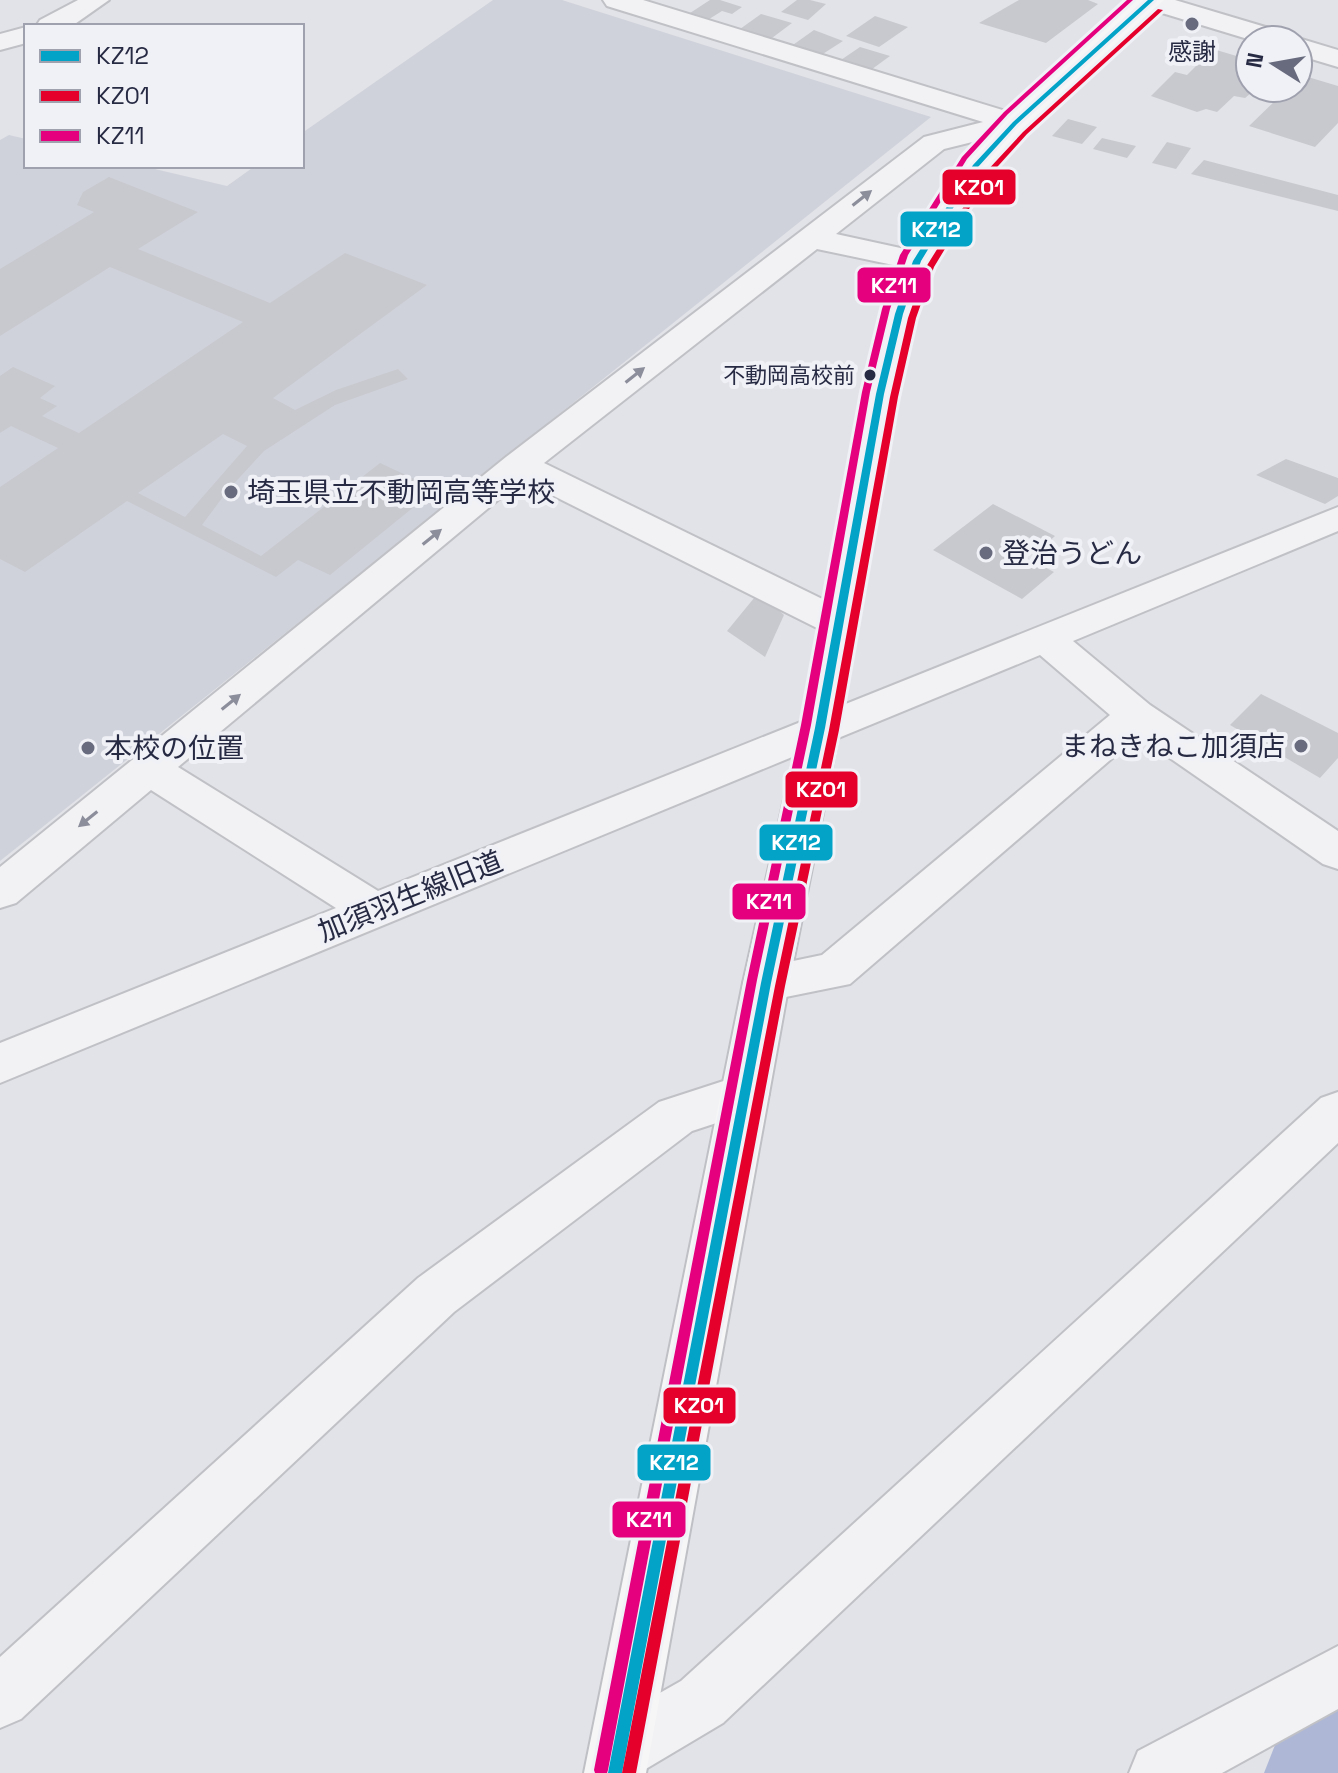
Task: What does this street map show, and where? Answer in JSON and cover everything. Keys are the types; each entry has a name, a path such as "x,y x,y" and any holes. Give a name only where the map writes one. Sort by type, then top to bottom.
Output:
{"main road":[{"path":"618,1762 766,983 820,728 880,394 899,314 917,261 975,166 1015,123 1150,0"}],"street":[{"path":"54,24 96,0"},
{"path":"616,0 1015,123"},
{"path":"666,17 692,0"},
{"path":"1150,0 1234,26"},
{"path":"0,42 24,36"},
{"path":"1314,51 1338,59"},
{"path":"0,891 519,465 934,143 1015,123"},
{"path":"811,238 917,261"},
{"path":"519,465 839,623"},
{"name":"加須羽生線旧道","path":"0,1064 1338,518"},
{"path":"1045,638 1136,715 1338,853"},
{"path":"766,983 834,971 1136,715"},
{"path":"149,769 375,911"},
{"path":"0,1698 436,1295 676,1116 745,1094"},
{"path":"618,1762 702,1702 1338,1112"},
{"path":"1160,1773 1338,1676"}],"shaded area":[{"name":"埼玉県立不動岡高等学校","path":"493,0 562,0 931,117 0,861 0,140 9,135 24,139 24,168 150,168 227,186 252,168 304,168 304,132"}],"building":[{"path":"710,0 742,7 732,14 722,11 706,21 687,15"},
{"path":"797,0 826,4 808,20 781,12"},
{"path":"1019,0 1088,0 1098,4 1046,43 979,23"},
{"path":"761,14 792,23 772,38 740,29"},
{"path":"875,16 908,27 879,47 846,36"},
{"path":"814,30 843,41 818,57 790,47"},
{"path":"860,47 890,56 868,72 838,62"},
{"path":"1213,49 1234,55 1234,96 1217,112 1206,109 1197,112 1151,96 1175,72 1187,75"},
{"path":"1314,79 1338,86 1338,123 1315,147 1249,126 1272,104 1314,104"},
{"path":"1068,119 1097,127 1082,144 1052,136"},
{"path":"1102,138 1136,146 1127,158 1093,149"},
{"path":"1167,142 1191,148 1176,169 1152,163"},
{"path":"1204,160 1338,195 1338,211 1191,174"},
{"path":"109,177 198,212 138,249 270,303 345,253 427,285 273,398 295,410 336,390 398,369 408,379 335,405 264,451 228,490 202,525 261,556 380,463 436,489 330,575 298,560 276,577 127,501 25,572 0,559 0,487 58,448 11,426 0,433 0,376 13,367 55,386 40,398 57,406 42,416 79,433 243,322 110,267 0,336 0,269 94,212 77,205 83,192","holes":["223,434 247,446 185,517 138,493"]},
{"path":"1286,459 1338,478 1338,496 1325,504 1256,475"},
{"path":"993,504 1055,536 1044,546 1026,536 1010,549 1054,572 1022,599 933,550"},
{"path":"759,592 784,615 765,657 727,631"},
{"name":"まねきねこ加須店","path":"1261,694 1338,733 1338,758 1320,778 1230,725"}],"waterway":[{"path":"1324,1773 1338,1765"}],"transit line":[{"name":"KZ11","path":"601,1770 752,980 806,725 866,392 886,309 904,255 964,158 1006,113 1130,0"},
{"name":"KZ12","path":"615,1773 766,983 820,728 880,394 899,314 917,261 975,166 1015,123 1151,0"},
{"name":"KZ01","path":"629,1773 780,986 834,730 894,397 912,318 930,267 986,175 1025,133 1160,10"}],"place":[{"name":"感謝","path":"1192,24"},
{"name":"不動岡高校前","path":"870,375"},
{"name":"埼玉県立不動岡高等学校","path":"231,492"},
{"name":"登治うどん","path":"986,553"},
{"name":"まねきねこ加須店","path":"1301,746"},
{"name":"本校の位置","path":"88,748"}]}
